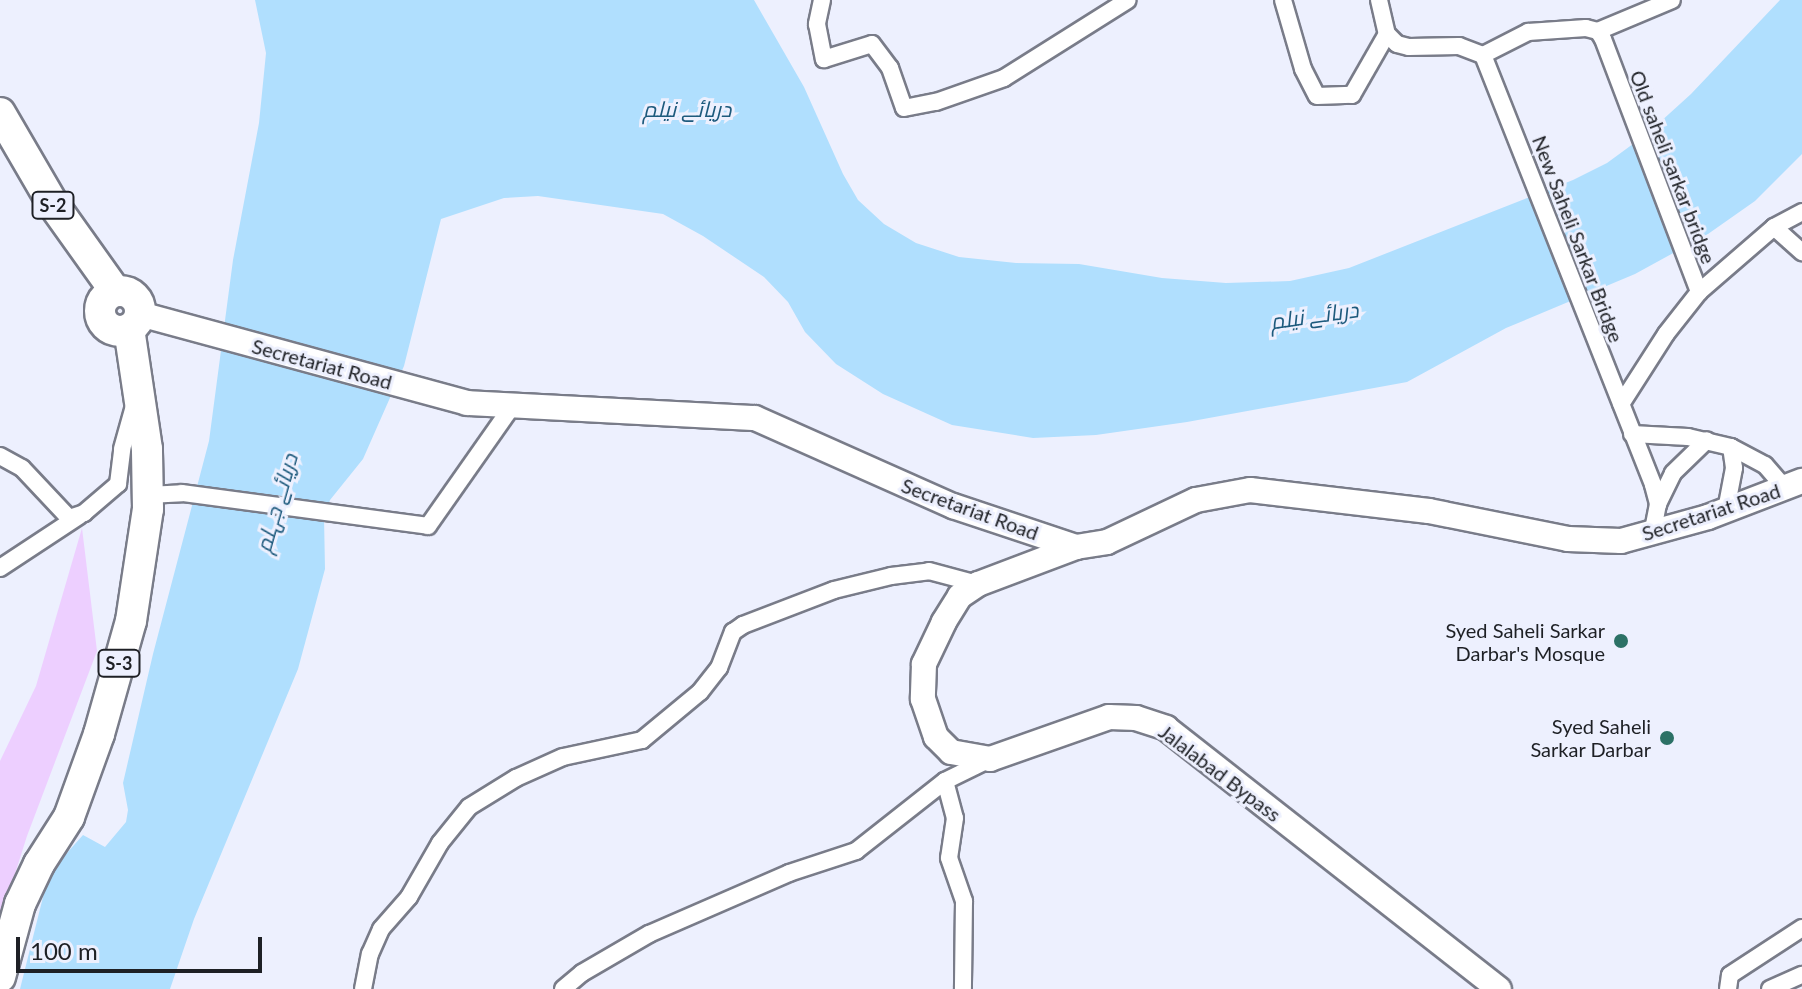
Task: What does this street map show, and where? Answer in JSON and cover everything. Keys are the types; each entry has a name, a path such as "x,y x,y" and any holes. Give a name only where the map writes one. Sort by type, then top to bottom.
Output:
{"highway":[{"name":"S-2","path":"0,113 53,204 115,291 101,304 101,318 116,331 142,321"},
{"name":"S-3","path":"0,977 20,904 39,864 69,817 99,734 131,621 148,495 147,449 138,393 142,321"}],"main road":[{"name":"Secretariat Road","path":"142,321 467,403 511,408 623,409 755,418 953,506 1076,547 1107,542 1196,500 1250,490 1429,511 1591,542 1652,534 1797,485"},
{"name":"Jalalabad Bypass","path":"1076,547 978,584 960,596 924,664 923,699 936,737 951,752 990,759 1109,717 1136,718 1166,728 1499,989"}],"street":[{"path":"822,0 817,24 824,59 872,44 890,68 904,108 936,102 1004,78 1128,0"},
{"path":"1283,0 1303,69 1317,96 1352,95 1387,34"},
{"path":"1379,0 1387,34 1397,44 1409,47 1459,46 1483,55 1528,32 1586,28 1598,31 1672,0"},
{"name":"Old saheli sarkar bridge","path":"1598,31 1698,288"},
{"name":"New Saheli Sarkar Bridge","path":"1483,55 1658,504"},
{"path":"1621,404 1698,288 1774,227 1802,212"},
{"path":"1774,227 1802,252"},
{"path":"0,568 118,484 122,449 138,393"},
{"path":"148,495 182,493 428,526 511,408"},
{"path":"1632,434 1707,440 1731,447 1797,485"},
{"path":"1652,534 1658,504 1678,466 1707,440"},
{"path":"1726,510 1734,468 1731,447"},
{"path":"0,456 22,468 76,516"},
{"path":"363,989 370,954 381,929 409,897 440,843 469,807 516,778 563,757 642,740 700,692 719,668 733,632 743,625 834,590 891,576 929,571 978,584"},
{"path":"563,989 582,973 649,934 789,873 856,851 945,781 990,759"},
{"path":"945,781 955,818 949,858 964,901 963,989"},
{"path":"1728,989 1730,975 1802,928"},
{"path":"1770,989 1799,980"}],"shaded area":[{"path":"82,528 97,651 27,836 0,921 0,761 36,686"}],"water":[{"path":"255,0 754,0 804,87 858,200 884,224 916,243 959,257 1016,263 1079,264 1162,278 1226,283 1290,281 1349,268 1573,180 1607,163 1648,133 1691,94 1780,0 1802,0 1802,154 1755,201 1708,234 1635,274 1506,328 1407,382 1187,422 1096,435 1033,438 952,425 883,394 836,364 805,332 788,302 764,277 703,236 663,214 538,196 504,198 441,219 404,366 363,459 330,500 324,517 325,569 298,669 194,919 170,989 20,989 49,873 83,835 105,847 126,822 128,810 123,783 209,441 233,260 259,123 266,53"}],"place":[{"name":"Syed Saheli Sarkar Darbar's Mosque","path":"1621,641"},
{"name":"Syed Saheli Sarkar Darbar","path":"1667,738"}],"water label":[{"name":"دریائے نیلم","path":"687,109"},
{"name":"دریائے نیلم","path":"1314,315"},
{"name":"دریائے جہلم","path":"276,503"}]}
